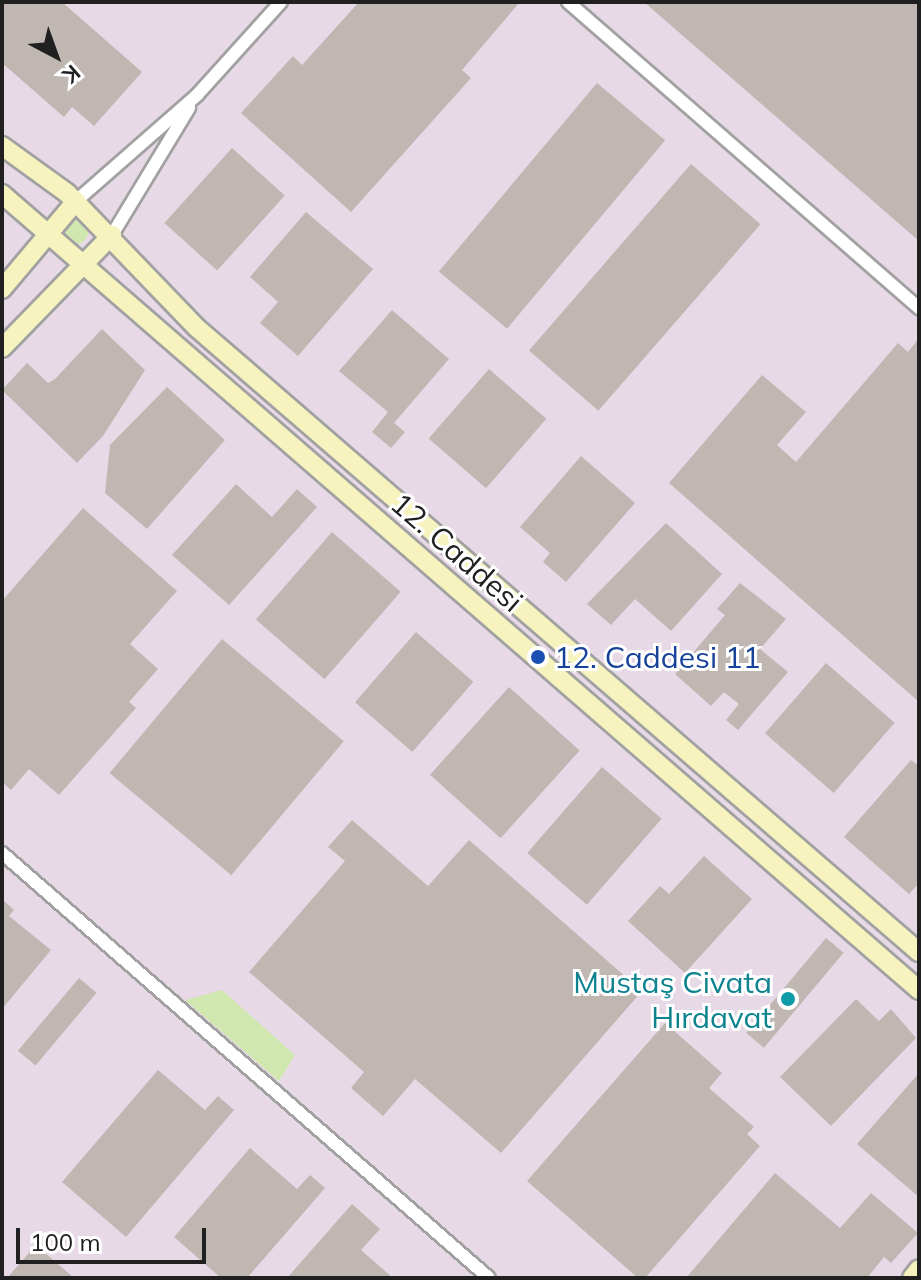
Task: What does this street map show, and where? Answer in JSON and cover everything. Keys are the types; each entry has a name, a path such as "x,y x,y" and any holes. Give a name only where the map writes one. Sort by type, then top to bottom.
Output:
{"street":[{"path":"2,289 76,201 197,95 281,2"},
{"path":"568,2 919,308"},
{"path":"2,348 112,235 197,95"},
{"name":"12. Caddesi","path":"2,146 76,201 112,235 197,328 919,952"},
{"name":"12. Caddesi","path":"2,194 919,990"},
{"path":"2,853 489,1278"},
{"path":"912,1278 919,1269"}],"shaded area":[{"path":"2,2 919,2 919,1278 2,1278"}],"green space":[{"path":"76,220 85,223 88,232 85,241 76,244 67,241 64,232 67,223"},
{"path":"222,990 295,1055 279,1081 185,1000"}],"building":[{"path":"2,2 62,2 142,72 94,126 72,107 64,117 2,63"},
{"path":"359,2 520,2 462,70 471,78 351,212 241,113 293,56 302,65"},
{"path":"644,2 919,2 919,241"},
{"path":"597,83 665,140 507,329 439,271"},
{"path":"232,148 285,196 217,271 164,223"},
{"path":"691,164 760,224 598,411 529,350"},
{"path":"306,212 373,269 298,356 260,323 278,302 250,277"},
{"path":"392,310 449,359 394,423 405,432 391,448 372,432 388,412 339,371"},
{"path":"102,329 145,370 103,436 77,463 2,390 27,363 48,383 55,379"},
{"path":"919,338 919,702 669,483 762,375 806,412 777,445 796,462 898,343 908,352"},
{"path":"489,369 546,419 486,488 429,438"},
{"path":"167,387 225,440 147,529 105,493 110,445"},
{"path":"581,456 635,503 566,582 543,562 550,553 520,527"},
{"path":"236,484 272,517 297,489 317,507 229,605 172,555"},
{"path":"83,508 177,591 130,644 158,669 129,702 136,708 59,795 29,769 11,790 2,782 2,601"},
{"path":"666,523 722,574 671,631 635,599 611,625 587,604"},
{"path":"332,532 401,592 325,679 256,620"},
{"path":"740,583 786,619 760,649 788,672 738,730 726,720 739,704 724,692 711,706 675,674 725,615 717,609"},
{"path":"416,632 473,682 412,752 355,702"},
{"path":"222,639 344,741 231,875 110,773"},
{"path":"826,663 895,723 834,793 765,733"},
{"path":"509,687 580,751 501,838 430,775"},
{"path":"911,760 919,766 919,883 909,894 844,837"},
{"path":"602,767 662,819 587,905 527,853"},
{"path":"352,820 428,886 469,840 642,991 501,1153 415,1079 383,1116 351,1088 364,1072 249,972 345,861 328,847"},
{"path":"704,856 752,899 685,973 628,921 660,886 669,894"},
{"path":"2,899 14,910 9,916 51,950 2,1009"},
{"name":"Mustaş Civata Hırdavat","path":"826,938 844,953 764,1048 746,1033"},
{"path":"79,978 97,993 36,1066 18,1051"},
{"path":"856,999 879,1021 891,1009 916,1038 831,1126 780,1077"},
{"path":"665,1023 722,1073 709,1088 754,1127 747,1134 760,1146 645,1278 638,1278 527,1181"},
{"path":"158,1070 205,1110 218,1096 234,1110 126,1237 62,1182"},
{"path":"919,1073 919,1197 857,1144"},
{"path":"250,1148 297,1189 310,1175 325,1188 247,1278 221,1278 174,1237"},
{"path":"775,1173 840,1228 871,1193 918,1233 891,1263 884,1257 867,1278 686,1278"},
{"path":"352,1204 380,1229 361,1250 393,1278 287,1278"},
{"path":"36,1245 74,1278 7,1278"}],"place":[{"name":"12. Caddesi 11","path":"538,657"},
{"name":"Mustaş Civata Hırdavat","path":"788,999"}]}
